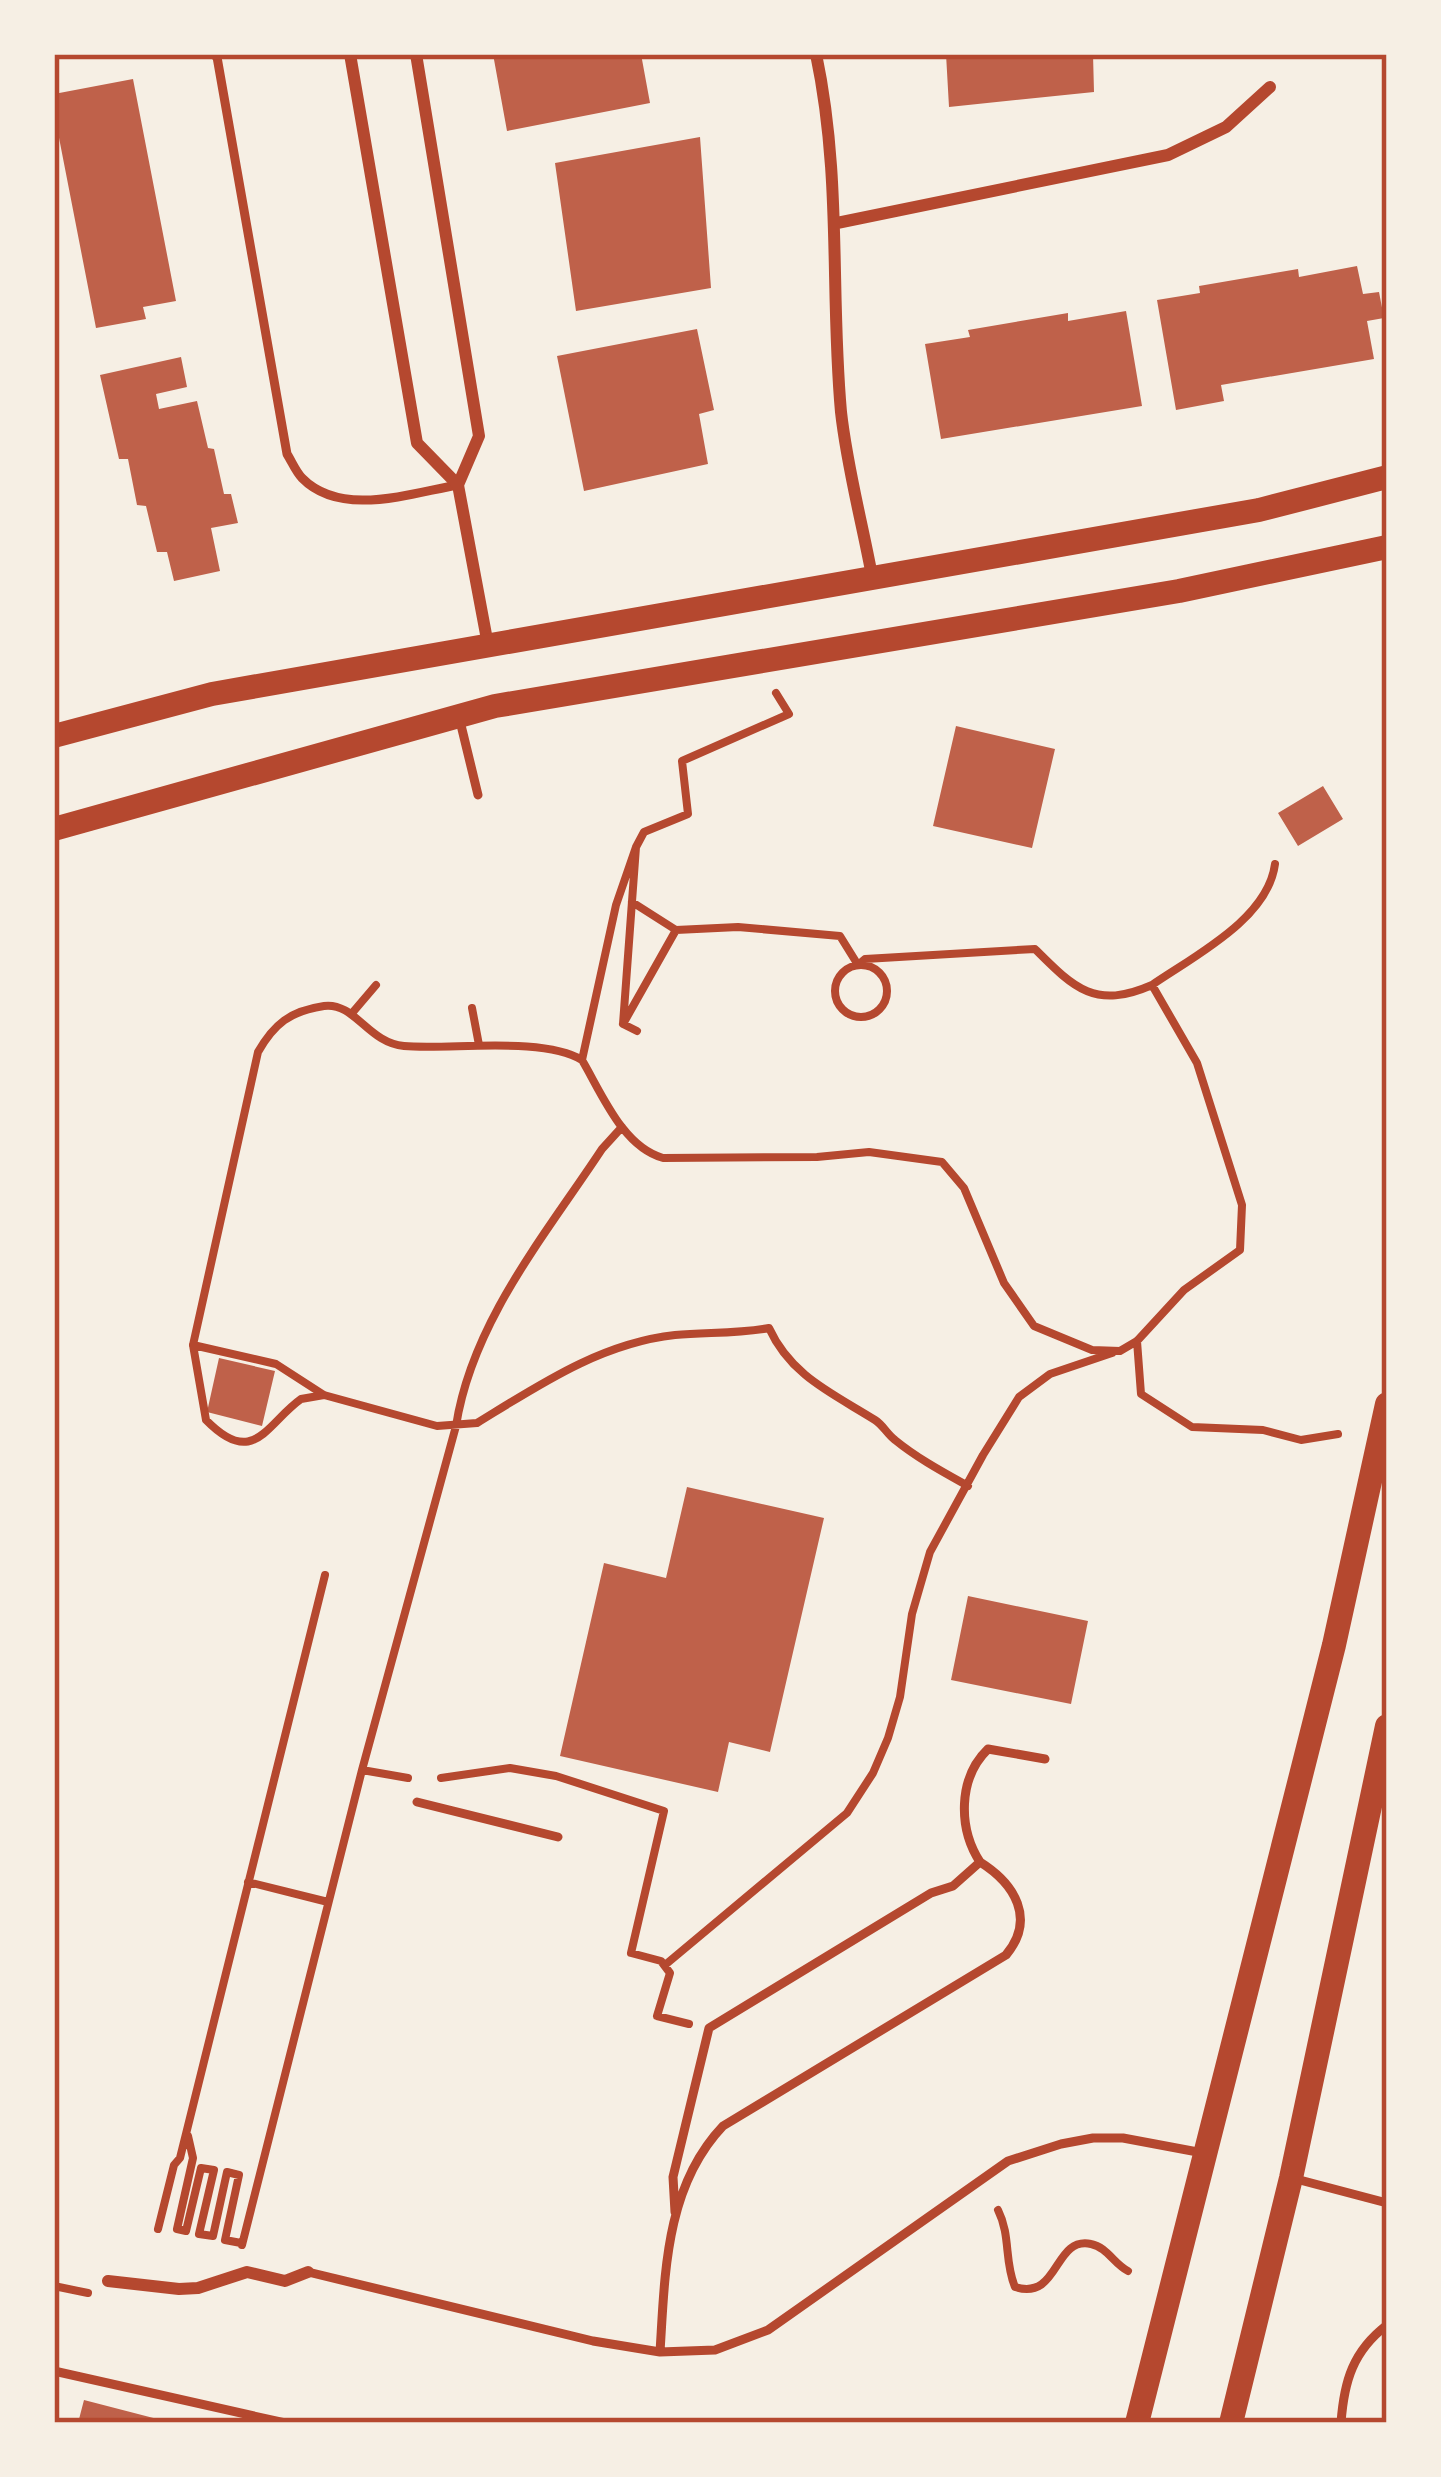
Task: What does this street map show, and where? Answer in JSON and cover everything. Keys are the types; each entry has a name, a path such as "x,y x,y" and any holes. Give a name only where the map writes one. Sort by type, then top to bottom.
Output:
{"main road":[{"path":"54,736 212,694 1258,509 1387,477"},
{"path":"54,829 458,716 538,699 1179,591 1387,548"},
{"path":"1137,2423 1334,1645 1387,1404"},
{"path":"1231,2423 1291,2178 1387,1726"}],"street":[{"path":"350,54 417,443 458,485 488,645"},
{"path":"416,54 479,436 458,485"},
{"path":"816,54 826,99 837,224 842,414 872,576"},
{"path":"837,224 1168,154 1226,127 1270,87"},
{"path":"108,2281 179,2289 248,2272 286,2281 308,2272"}],"lane":[{"path":"212,54 217,57 287,454 302,479 326,493 358,501 458,485"},
{"path":"458,716 478,794"},
{"path":"660,2352 667,2248 675,2212 709,2143 723,2126 1006,1955 1017,1941 1022,1912 1010,1884 980,1862 966,1834 966,1789 979,1757 988,1749 1045,1759"},
{"path":"417,1802 558,1837"},
{"path":"675,2212 673,2176 709,2028 931,1893 953,1886 980,1862"},
{"path":"308,2272 592,2341 660,2352 715,2350 768,2330 1008,2161 1093,2138 1123,2138 1208,2154"},
{"path":"1291,2178 1387,2204"},
{"path":"1342,2423 1353,2361 1368,2339 1387,2325"},
{"path":"54,2371 285,2423"}],"path":[{"path":"582,1060 616,905 636,847 644,832 688,814 682,761 789,714 775,692"},
{"path":"623,1024 636,847"},
{"path":"632,902 676,930 738,927 841,936 858,965 875,969 886,982 886,1000 868,1016 844,1010 836,997 838,980 858,965 865,959 1035,949 1075,988 1124,997 1152,986 1247,914 1273,885 1275,864"},
{"path":"623,1024 676,930"},
{"path":"353,1012 376,985"},
{"path":"665,1965 847,1813 873,1773 900,1697 912,1614 930,1552 1019,1397 1050,1374 1137,1341 1184,1289 1240,1250 1242,1205 1197,1063 1152,986"},
{"path":"324,1395 301,1399 270,1433 252,1441 233,1440 206,1420 193,1346 258,1052 272,1027 329,1005 353,1012 363,1028 387,1042 406,1046 478,1045 567,1053 582,1060 622,1127 650,1154 663,1158 869,1152 942,1162 964,1188 1004,1283 1034,1326 1092,1350 1120,1351"},
{"path":"472,1008 478,1045"},
{"path":"623,1024 637,1031"},
{"path":"187,2128 193,2158 177,2229 187,2231 201,2168 214,2170 200,2234 213,2236 226,2172 239,2175 225,2240 242,2248 462,1390 500,1304 602,1149 622,1127"},
{"path":"193,1346 276,1364 324,1395 437,1426 456,1426 478,1423 607,1349 673,1335 769,1328 779,1349 805,1378 880,1423 921,1459 968,1486"},
{"path":"1137,1341 1141,1394 1192,1427 1263,1430 1300,1440 1338,1434"},
{"path":"158,2229 325,1575"},
{"path":"248,1882 328,1902"},
{"path":"998,2210 1008,2233 1008,2265 1016,2287 1042,2286 1069,2250 1081,2243 1096,2244 1128,2271"}],"building":[{"path":"493,54 641,54 650,103 507,131"},
{"path":"946,54 1093,54 1094,92 949,107"},
{"path":"133,79 176,301 143,307 146,319 96,328 54,94"},
{"path":"700,137 711,288 576,311 555,163"},
{"path":"1357,266 1363,294 1379,292 1384,318 1367,321 1374,359 1221,385 1224,401 1176,410 1157,300 1200,293 1199,286 1298,269 1299,277"},
{"path":"1126,311 1142,406 941,439 925,344 970,337 968,330 1068,313 1068,321"},
{"path":"697,329 714,410 699,414 708,464 584,491 557,356"},
{"path":"181,357 187,387 156,394 159,409 197,401 208,448 214,449 224,494 231,494 238,523 211,528 220,571 174,581 167,552 157,552 146,506 137,505 128,459 119,459 100,375"},
{"path":"956,726 1055,749 1032,848 933,826"},
{"path":"1323,786 1343,819 1298,846 1278,813"},
{"path":"219,1358 275,1371 262,1426 207,1412"},
{"path":"687,1487 824,1518 770,1752 729,1742 718,1792 560,1756 604,1563 666,1578"},
{"path":"968,1596 1088,1621 1071,1704 951,1680"},
{"path":"84,2400 165,2421 165,2423 78,2423"}]}
